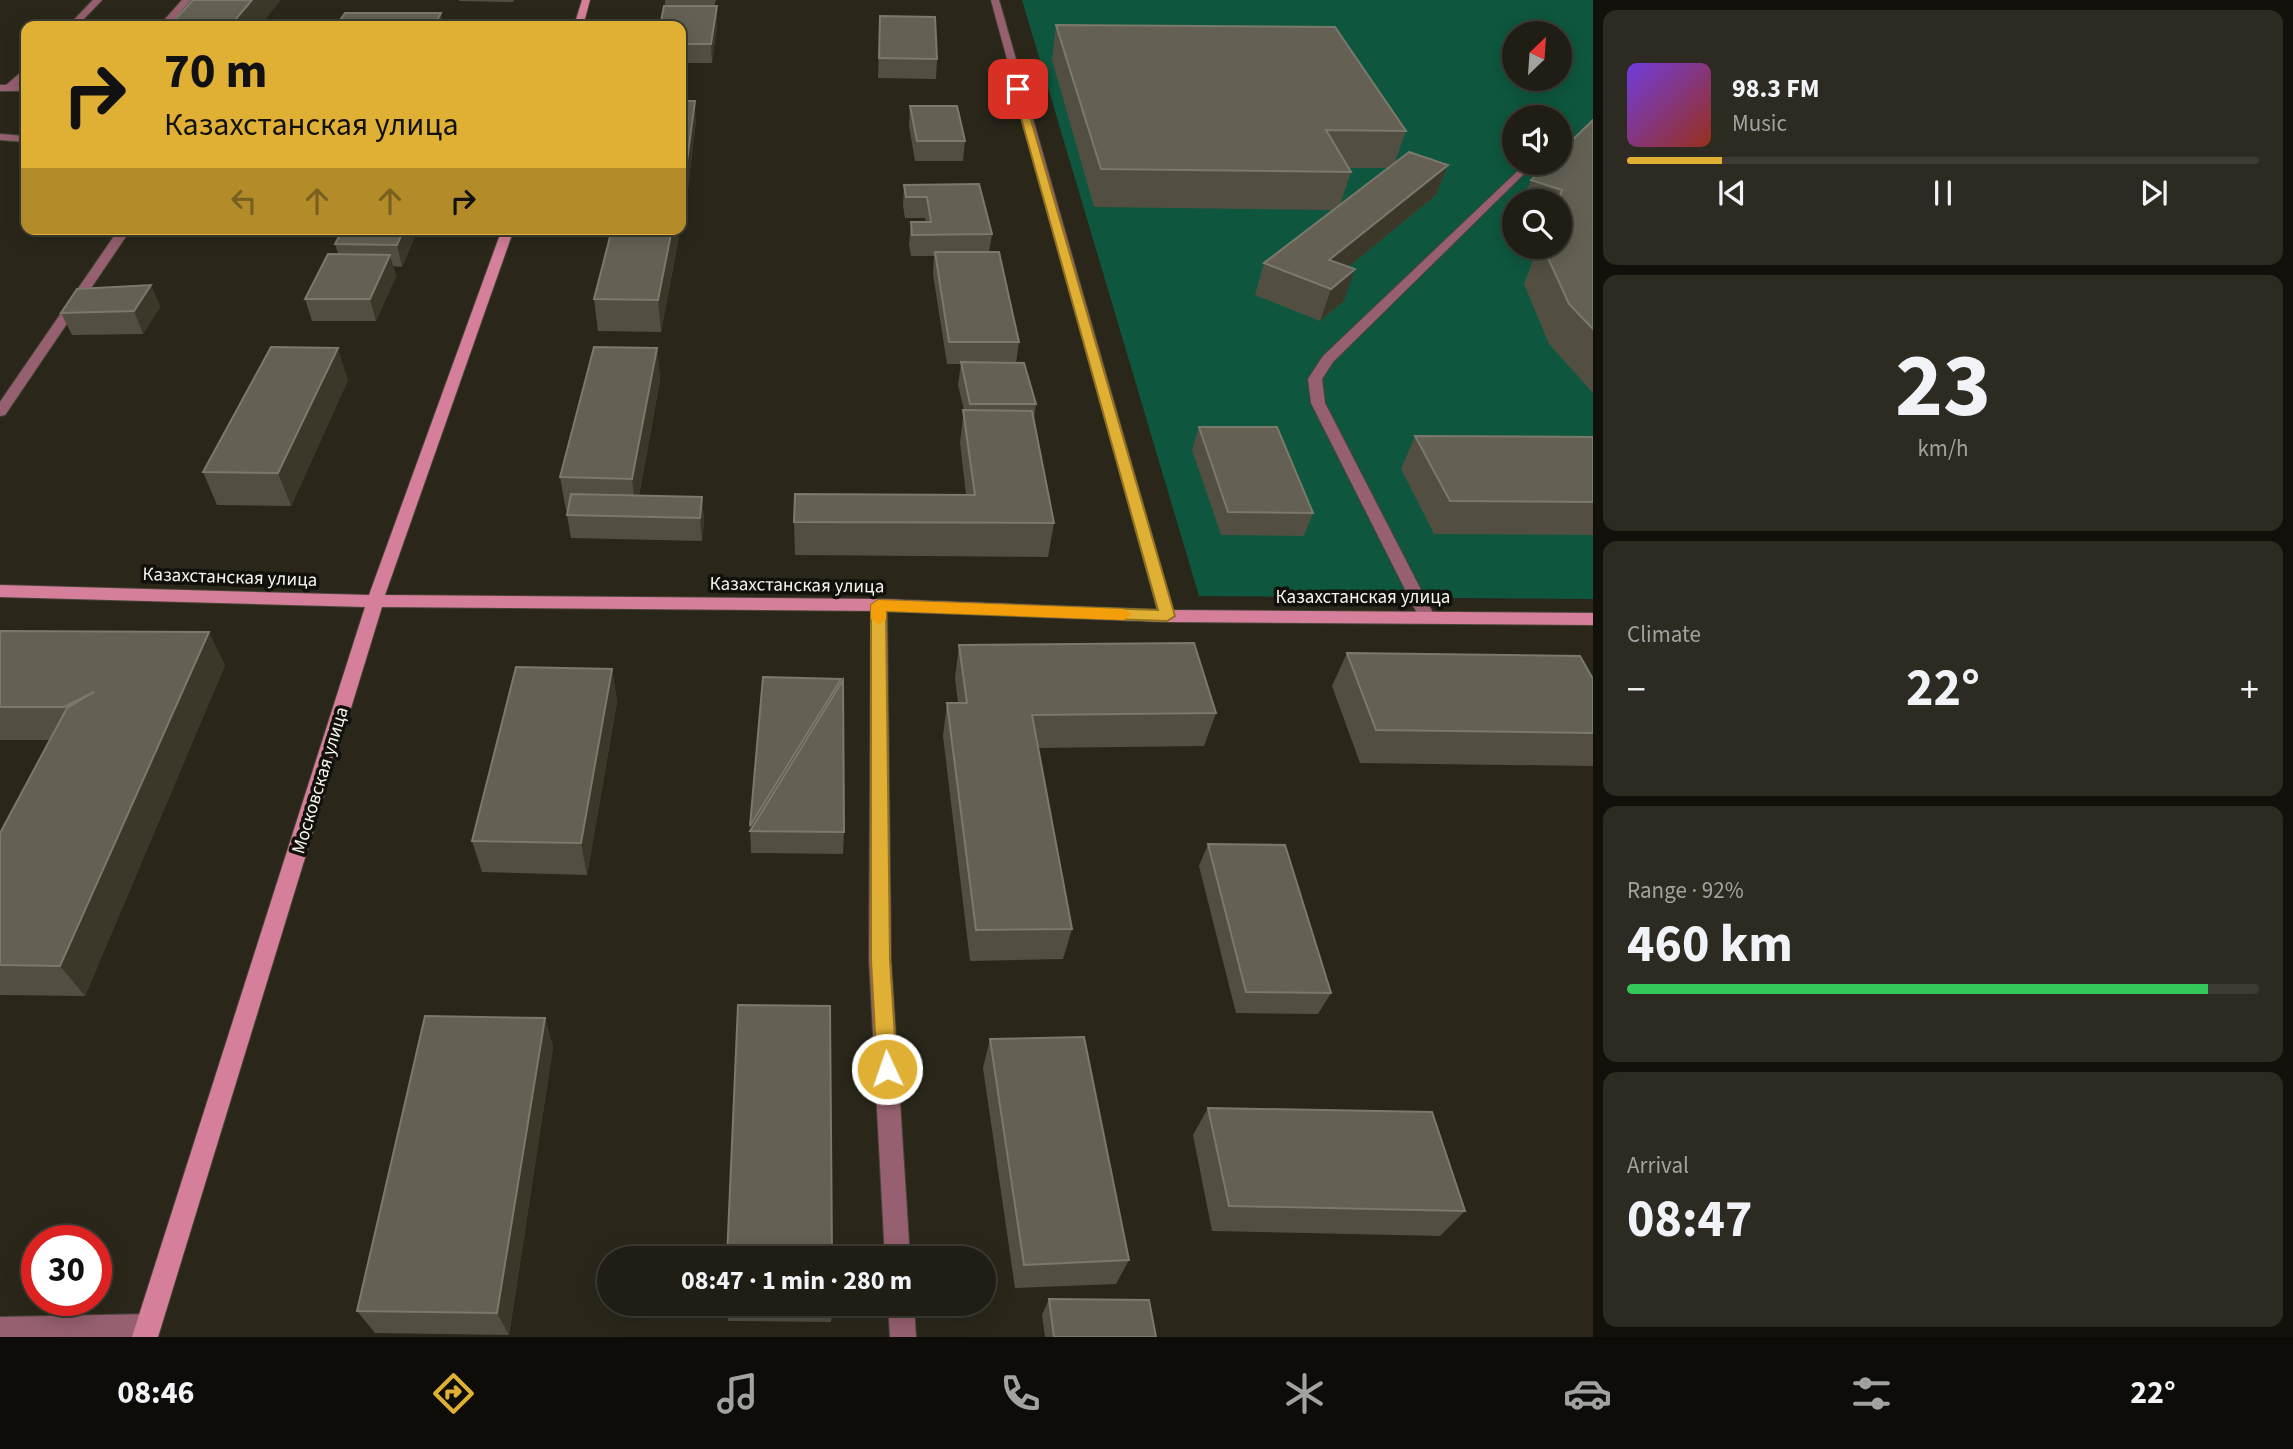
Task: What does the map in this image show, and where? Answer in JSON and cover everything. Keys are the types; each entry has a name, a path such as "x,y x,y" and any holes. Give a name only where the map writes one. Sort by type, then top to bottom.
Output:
{"main road":[{"path":"580,21 586,0"},
{"name":"Московская улица","path":"147,1332 375,601 506,235"},
{"name":"Казахстанская улица","path":"0,591 375,601 878,605 1167,616 1593,619"}],"street":[{"path":"77,21 98,0"},
{"path":"168,21 187,0"},
{"path":"995,0 1025,116 1167,616"},
{"path":"5,88 21,75"},
{"path":"0,137 21,139"},
{"path":"1427,617 1318,403 1315,379 1328,359 1517,175"},
{"path":"0,412 121,235"},
{"path":"878,605 880,960 897,1246"},
{"path":"902,1316 903,1337"},
{"path":"0,1330 147,1332"}],"green space":[{"path":"1022,0 1593,0 1593,599 1199,596"}],"building":[{"path":"193,0 252,0 234,21 174,21"},
{"path":"664,6 717,6 711,44 686,44 686,21 661,21"},
{"path":"345,13 441,13 437,21 339,21"},
{"path":"880,16 935,17 937,59 879,58"},
{"path":"1056,25 1335,27 1406,131 1326,130 1351,172 1101,169"},
{"path":"686,101 695,101 686,168"},
{"path":"910,106 957,106 965,141 917,141"},
{"path":"1593,120 1593,329 1569,304 1548,259 1572,259 1572,189 1559,189 1531,180 1536,175 1572,175 1572,140"},
{"path":"1409,152 1448,165 1329,260 1355,269 1331,289 1264,263"},
{"path":"979,184 992,234 912,235 911,222 931,222 927,197 906,197 904,185"},
{"path":"340,235 401,235 397,245 335,244"},
{"path":"610,235 671,235 658,300 594,299"},
{"path":"935,252 999,252 1019,342 949,342"},
{"path":"328,254 390,255 370,299 305,299"},
{"path":"151,285 134,311 61,313 77,289"},
{"path":"271,347 338,348 278,473 203,472"},
{"path":"594,347 657,348 632,479 560,477"},
{"path":"961,362 1024,363 1036,404 970,404"},
{"path":"963,410 1032,411 1054,523 794,522 795,494 975,495"},
{"path":"1199,427 1277,427 1313,513 1228,512"},
{"path":"1415,436 1593,437 1593,502 1450,501"},
{"path":"571,494 702,497 700,518 567,515"},
{"path":"0,631 209,632 60,966 0,965 0,833 67,708 94,692 64,707 0,707"},
{"path":"1194,643 1216,713 1032,715 1072,929 976,930 947,703 967,703 959,645"},
{"path":"1347,653 1580,656 1593,679 1593,733 1376,730"},
{"path":"516,667 612,669 581,843 472,841"},
{"path":"763,677 841,679 750,826"},
{"path":"843,680 844,832 750,831"},
{"path":"1208,844 1285,845 1331,993 1246,992"},
{"path":"738,1005 830,1006 832,1246 728,1246"},
{"path":"425,1016 545,1018 497,1313 357,1311"},
{"path":"1084,1037 1129,1260 1024,1265 990,1039"},
{"path":"1208,1108 1432,1112 1465,1211 1229,1206"},
{"path":"1049,1299 1149,1300 1156,1337 1054,1337"}],"slow traffic":[{"path":"879,619 878,605 1124,614"}],"route":[{"path":"887,1069 880,960 878,605 1167,616 1018,89"}]}
